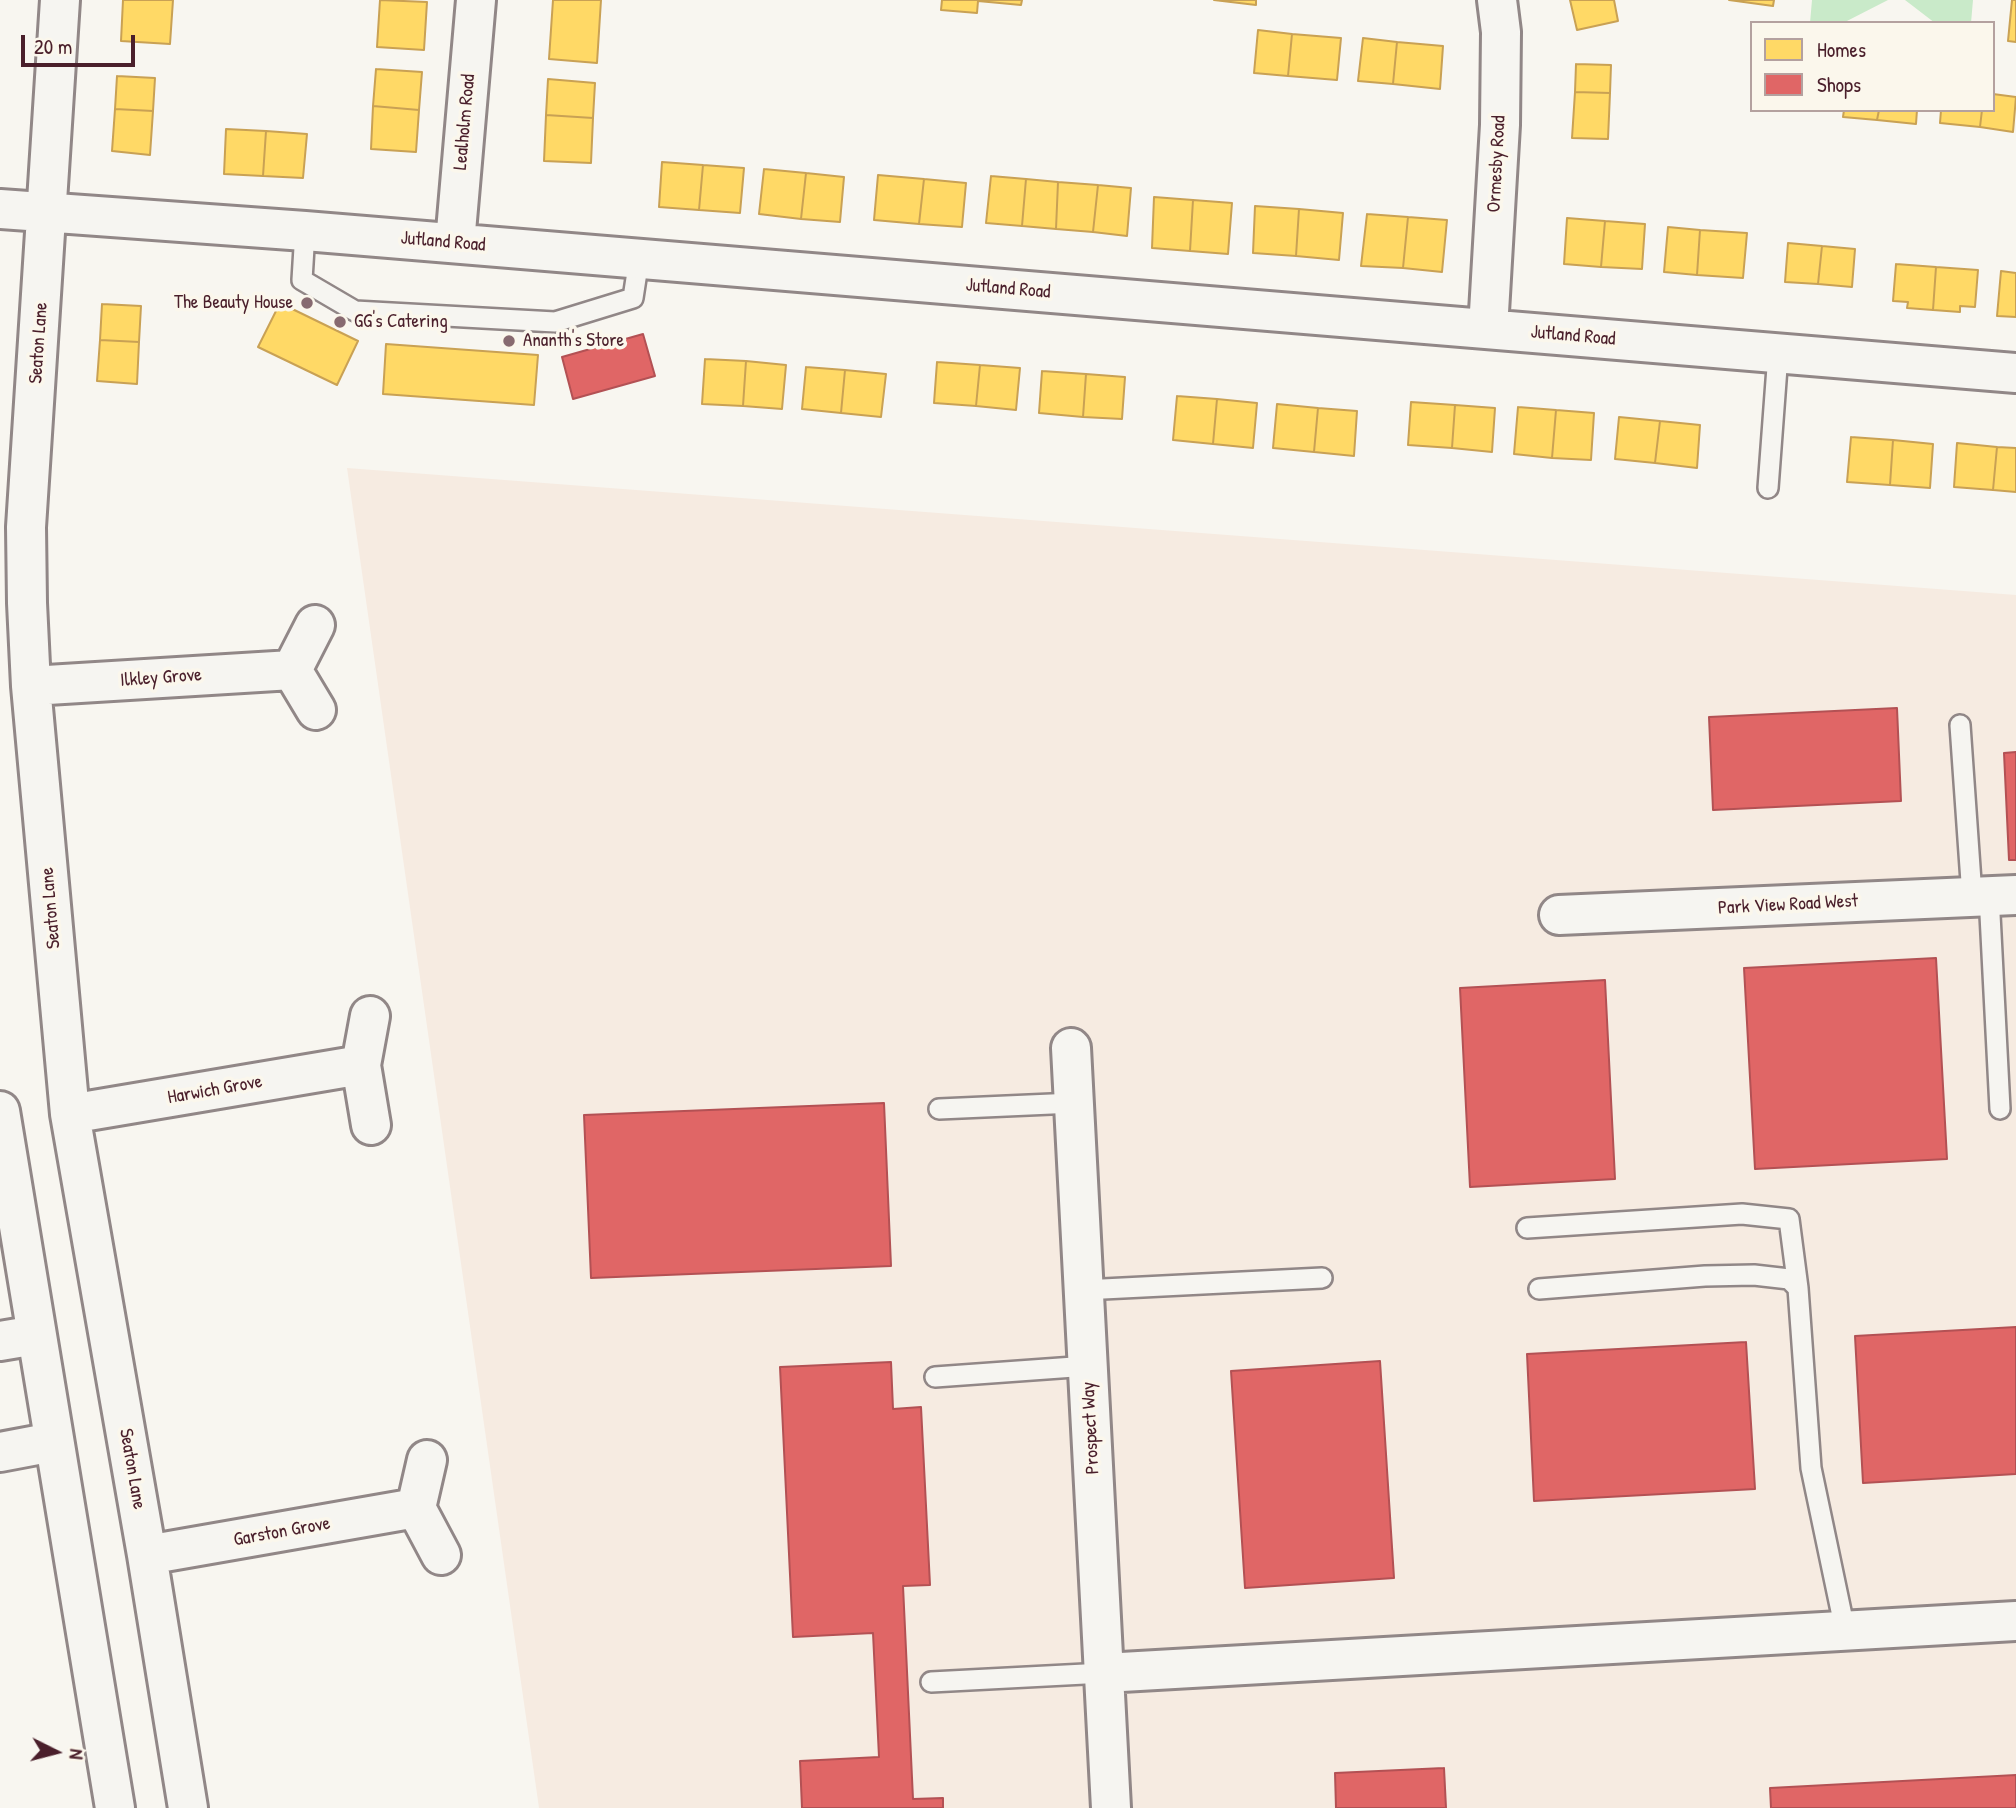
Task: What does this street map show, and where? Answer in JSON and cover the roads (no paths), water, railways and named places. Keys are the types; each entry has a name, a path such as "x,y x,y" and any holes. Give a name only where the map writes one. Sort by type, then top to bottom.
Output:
{"street":[{"name":"Seaton Lane","path":"60,0 26,527 31,686 70,1114 188,1808"},
{"name":"Lealholm Road","path":"455,243 476,0"},
{"name":"Ormesby Road","path":"1488,329 1500,125 1502,33 1497,0"},
{"name":"Jutland Road","path":"0,209 455,243 2016,373"},
{"path":"315,625 292,670 316,710"},
{"name":"Ilkley Grove","path":"31,686 292,670"},
{"name":"Park View Road West","path":"1559,915 1992,895"},
{"path":"370,1016 361,1065 371,1125"},
{"name":"Prospect Way","path":"1071,1048 1111,1808"},
{"name":"Harwich Grove","path":"70,1114 361,1065"},
{"path":"0,1111 18,1338 53,1442 115,1808"},
{"path":"0,1452 53,1442"},
{"path":"427,1460 416,1508 442,1555"},
{"name":"Garston Grove","path":"147,1555 416,1508"},
{"path":"1104,1672 2016,1620"}],"lane":[{"path":"305,231 302,280 355,311 555,322 633,298 639,259"},
{"path":"1768,488 1778,354"},
{"path":"1960,725 1992,895 2000,1109"},
{"path":"939,1110 1074,1103"},
{"path":"1527,1228 1742,1214 1789,1219 1798,1288 1811,1468 1845,1630"},
{"path":"1538,1289 1705,1276 1754,1275 1789,1279 1798,1288"},
{"path":"1083,1290 1322,1278"},
{"path":"935,1377 1088,1366"},
{"path":"931,1682 1104,1672"}],"place":[{"name":"The Beauty House","path":"307,303"},
{"name":"GG's Catering","path":"340,322"},
{"name":"Ananth's Store","path":"509,341"}]}
